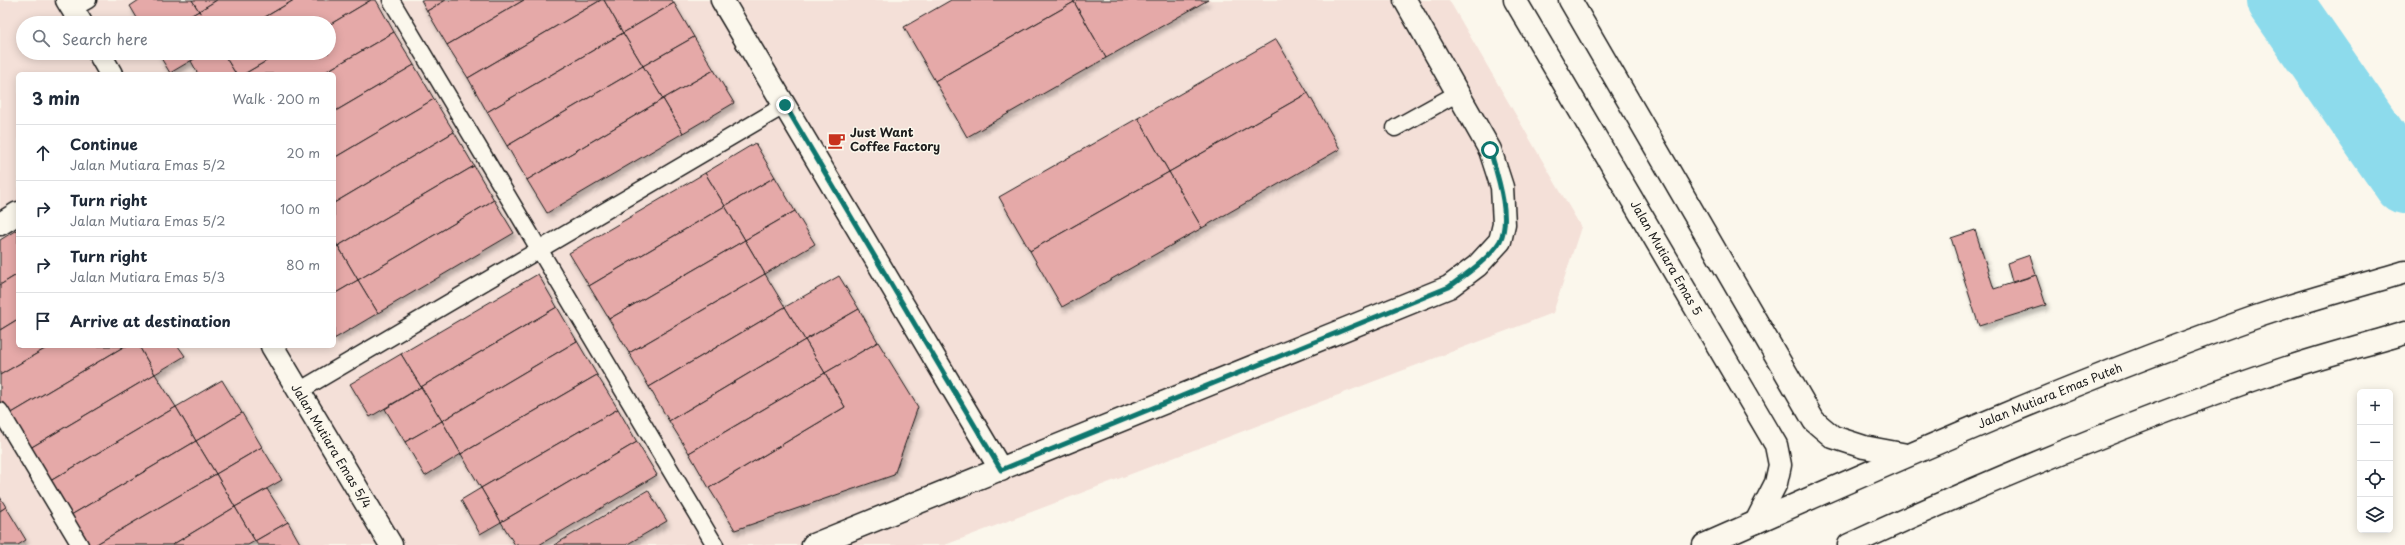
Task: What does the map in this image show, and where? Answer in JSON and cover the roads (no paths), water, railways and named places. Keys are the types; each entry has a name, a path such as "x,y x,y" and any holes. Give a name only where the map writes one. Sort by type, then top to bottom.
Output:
{"street":[{"path":"722,0 1001,470"},
{"path":"813,545 1449,287 1477,266 1500,241 1504,224 1502,187 1490,150 1405,0"},
{"name":"Jalan Mutiara Emas 5","path":"1515,0 1776,445 1780,465 1776,483 1756,522"},
{"path":"1570,0 1814,421 1833,437 1864,447 1907,455"},
{"path":"102,60 110,72"},
{"path":"0,224 16,214"},
{"name":"Jalan Mutiara Emas Puteh","path":"1704,545 1907,455 2146,357 2258,316 2400,274"},
{"path":"1849,545 1930,508 2145,420 2275,372 2405,333"},
{"name":"Jalan Mutiara Emas 5/4","path":"273,348 390,545"}],"lane":[{"path":"391,0 715,545"},
{"path":"1395,128 1458,92"},
{"path":"299,391 785,105"},
{"path":"0,411 80,545"}],"waterway":[{"path":"2279,0 2405,182"}],"place":[{"name":"Just Want Coffee Factory","path":"837,140"}]}
